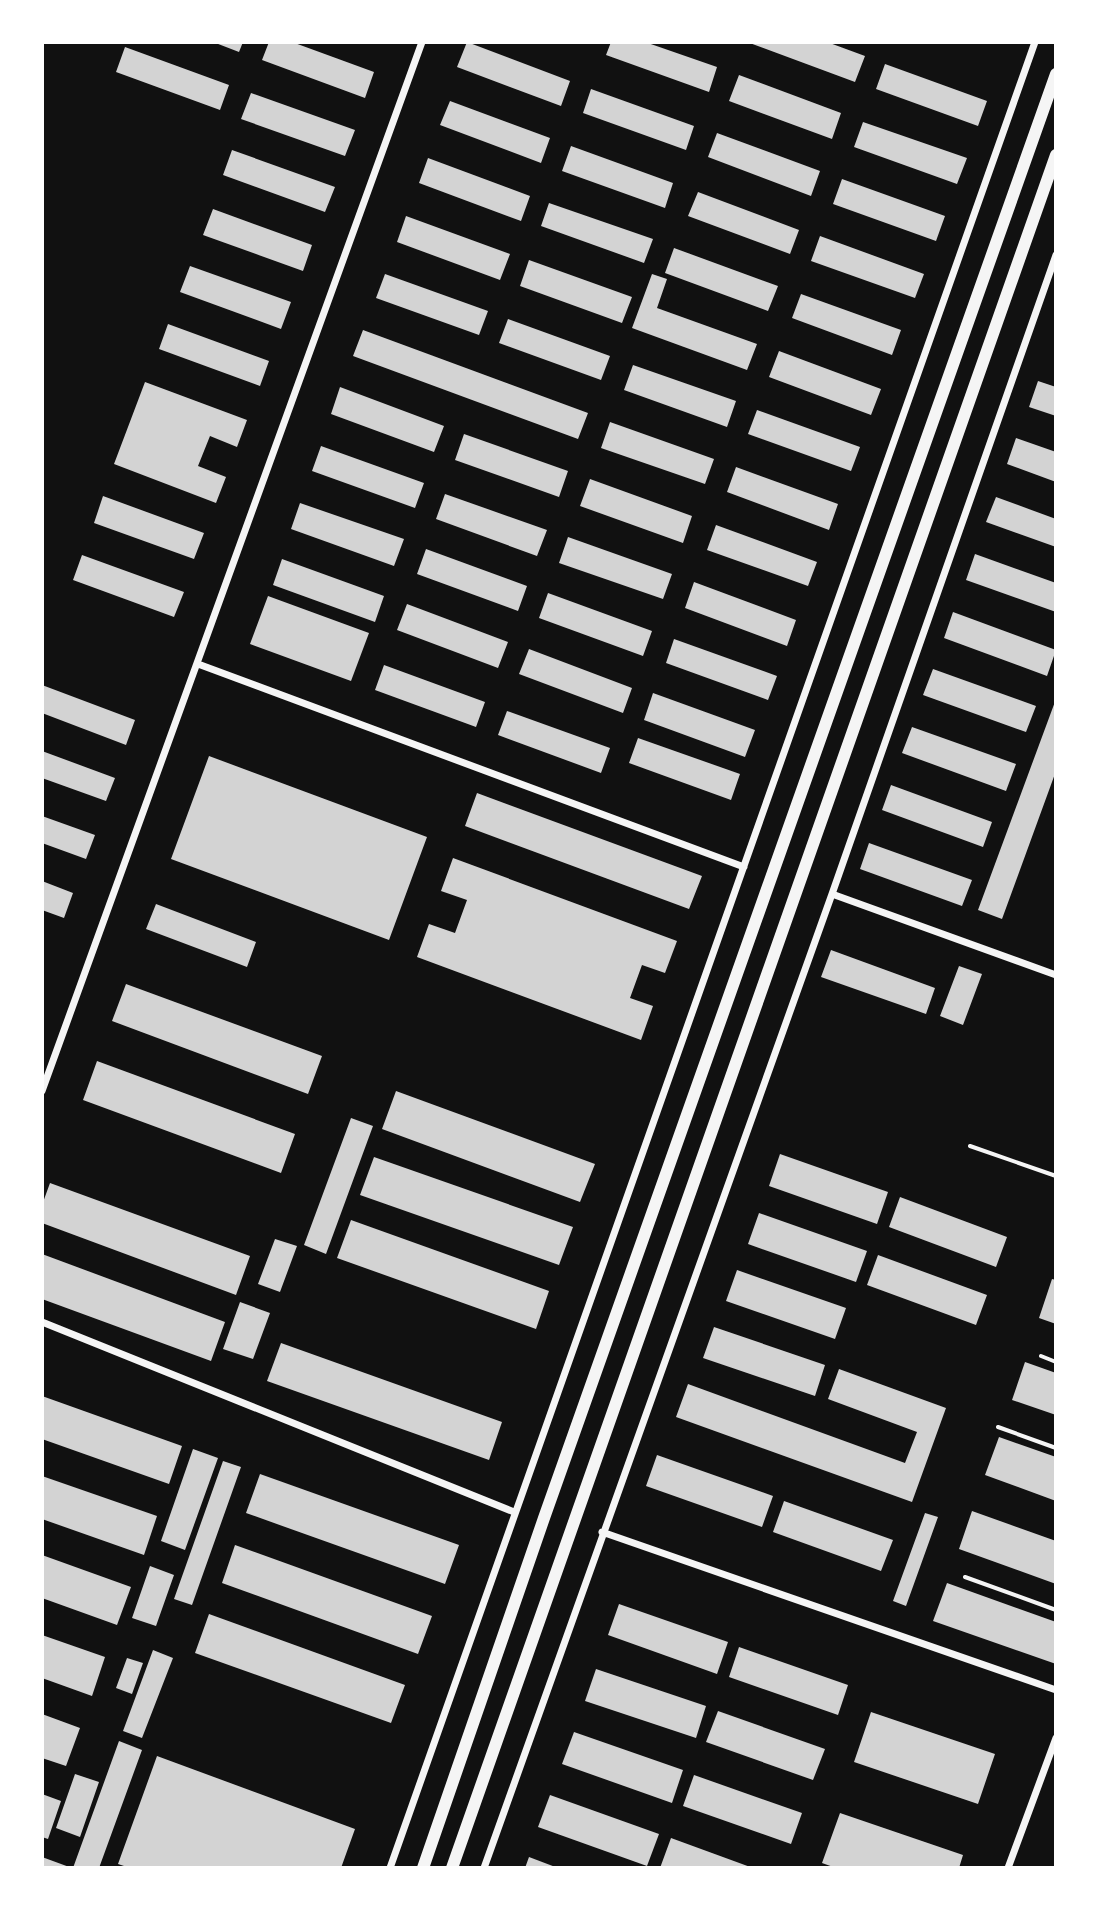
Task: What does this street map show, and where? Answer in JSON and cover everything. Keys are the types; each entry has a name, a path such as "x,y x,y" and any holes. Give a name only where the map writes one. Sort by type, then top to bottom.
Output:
{"main road":[{"path":"423,1868 1056,74"},
{"path":"452,1868 1056,155"}],"street":[{"path":"42,1091 422,42"},
{"path":"390,1868 1035,42"},
{"path":"484,1868 832,894 1056,255"},
{"path":"198,664 744,867"},
{"path":"832,894 1056,975"},
{"path":"42,1322 514,1512"},
{"path":"602,1532 1056,1690"},
{"path":"1008,1868 1056,1738"}],"lane":[{"path":"970,1146 1056,1176"},
{"path":"1041,1356 1056,1362"},
{"path":"998,1427 1056,1448"},
{"path":"965,1577 1056,1610"}],"building":[{"path":"213,42 243,42 239,52"},
{"path":"269,42 292,42 374,72 365,98 262,60"},
{"path":"467,42 570,81 561,106 457,67"},
{"path":"611,42 645,42 717,67 709,92 606,55"},
{"path":"747,42 827,42 865,56 855,82"},
{"path":"125,47 229,85 220,110 116,72"},
{"path":"885,64 987,101 978,126 876,89"},
{"path":"739,75 841,113 832,139 729,101"},
{"path":"591,89 694,126 686,150 583,113"},
{"path":"251,93 355,130 345,156 241,119"},
{"path":"450,101 550,138 541,163 440,125"},
{"path":"863,122 967,158 957,184 854,147"},
{"path":"717,133 820,171 811,196 708,157"},
{"path":"571,146 673,183 665,208 562,171"},
{"path":"232,150 335,187 325,212 223,175"},
{"path":"428,158 530,196 521,221 419,183"},
{"path":"842,179 945,216 936,241 833,204"},
{"path":"698,192 799,230 790,254 688,216"},
{"path":"549,203 653,239 644,263 541,226"},
{"path":"213,209 312,245 303,271 203,235"},
{"path":"406,216 510,254 500,280 397,242"},
{"path":"820,236 924,274 915,298 811,261"},
{"path":"674,248 778,286 768,311 665,273"},
{"path":"529,260 632,297 622,323 520,286"},
{"path":"190,266 291,302 281,329 180,292"},
{"path":"385,274 488,311 479,335 376,298"},
{"path":"652,274 667,279 657,308 757,344 747,370 632,328"},
{"path":"801,294 901,330 892,355 792,318"},
{"path":"508,319 610,356 601,380 499,343"},
{"path":"168,324 269,361 260,386 159,349"},
{"path":"363,330 588,413 578,439 353,356"},
{"path":"779,351 881,389 871,415 769,377"},
{"path":"633,365 736,401 727,427 624,390"},
{"path":"1038,381 1056,387 1056,416 1029,407"},
{"path":"145,382 247,420 237,447 210,436 198,466 226,477 216,503 114,464"},
{"path":"340,387 444,426 434,452 331,414"},
{"path":"757,410 860,447 851,471 748,434"},
{"path":"610,422 714,459 705,484 601,448"},
{"path":"464,434 568,471 559,497 455,460"},
{"path":"1016,438 1056,452 1056,482 1007,464"},
{"path":"321,446 424,483 415,508 312,471"},
{"path":"736,467 838,504 829,530 727,492"},
{"path":"590,479 692,516 683,543 580,506"},
{"path":"445,494 547,530 537,556 436,519"},
{"path":"103,496 204,533 194,559 94,523"},
{"path":"996,497 1056,519 1056,547 986,522"},
{"path":"300,503 404,539 394,566 291,529"},
{"path":"716,525 817,562 808,586 707,550"},
{"path":"568,537 672,574 663,599 559,563"},
{"path":"426,549 527,586 518,611 417,574"},
{"path":"975,554 1056,583 1056,612 966,580"},
{"path":"82,555 184,592 174,617 73,580"},
{"path":"282,559 384,596 375,622 273,585"},
{"path":"694,582 796,620 787,646 685,608"},
{"path":"548,593 652,631 643,656 539,618"},
{"path":"268,596 369,633 351,681 250,644"},
{"path":"407,604 508,642 498,668 397,630"},
{"path":"953,612 1056,650 1047,676 944,638"},
{"path":"674,639 777,676 768,700 666,663"},
{"path":"529,649 632,688 623,713 519,674"},
{"path":"384,665 485,702 476,727 375,690"},
{"path":"933,669 1036,706 1026,732 923,695"},
{"path":"42,685 135,720 126,745 42,713"},
{"path":"653,693 755,730 745,757 644,720"},
{"path":"1056,699 1056,771 1002,919 978,910"},
{"path":"507,711 610,748 601,773 498,735"},
{"path":"912,727 1016,764 1006,791 902,753"},
{"path":"638,738 740,774 731,800 629,763"},
{"path":"42,751 115,778 106,801 42,778"},
{"path":"209,756 427,837 389,940 171,859"},
{"path":"891,785 992,822 983,847 882,810"},
{"path":"477,793 702,876 689,909 465,826"},
{"path":"42,816 95,835 86,859 42,843"},
{"path":"869,843 972,880 962,906 860,869"},
{"path":"453,858 677,941 665,973 642,965 630,998 653,1006 641,1040 417,957 429,924 455,933 467,900 441,891"},
{"path":"42,881 73,893 64,918 42,910"},
{"path":"156,904 256,942 247,967 146,929"},
{"path":"831,950 935,988 926,1014 821,977"},
{"path":"959,966 982,974 963,1025 940,1016"},
{"path":"126,984 322,1056 308,1094 112,1021"},
{"path":"97,1061 295,1134 281,1173 83,1100"},
{"path":"396,1091 595,1164 580,1202 382,1129"},
{"path":"351,1118 373,1126 326,1254 304,1245"},
{"path":"780,1154 888,1192 877,1224 769,1186"},
{"path":"374,1157 573,1227 559,1265 360,1195"},
{"path":"50,1183 250,1256 236,1295 42,1223 42,1205"},
{"path":"900,1197 1007,1237 996,1267 889,1227"},
{"path":"759,1213 867,1251 856,1282 748,1244"},
{"path":"351,1220 549,1291 536,1329 337,1258"},
{"path":"275,1239 297,1246 280,1292 258,1284"},
{"path":"42,1254 225,1322 211,1361 42,1299"},
{"path":"878,1255 987,1295 976,1325 867,1285"},
{"path":"737,1270 846,1308 835,1339 726,1301"},
{"path":"1052,1279 1056,1280 1056,1324 1039,1318"},
{"path":"240,1302 270,1313 253,1359 223,1349"},
{"path":"714,1327 825,1365 815,1396 703,1358"},
{"path":"281,1343 502,1422 489,1460 267,1381"},
{"path":"1025,1362 1056,1373 1056,1415 1012,1400"},
{"path":"839,1369 946,1408 912,1502 676,1417 688,1384 905,1463 917,1432 828,1399"},
{"path":"42,1396 182,1446 169,1484 42,1439"},
{"path":"999,1437 1056,1457 1056,1501 985,1475"},
{"path":"193,1449 218,1458 185,1550 161,1541"},
{"path":"657,1455 773,1496 762,1527 646,1486"},
{"path":"223,1461 241,1467 192,1605 174,1599"},
{"path":"260,1474 459,1545 445,1584 246,1513"},
{"path":"42,1476 157,1516 144,1555 42,1519"},
{"path":"784,1501 893,1540 881,1571 773,1532"},
{"path":"972,1511 1056,1541 1056,1584 959,1549"},
{"path":"925,1513 938,1517 906,1606 893,1601"},
{"path":"235,1545 432,1616 418,1654 222,1583"},
{"path":"42,1555 131,1587 117,1625 42,1598"},
{"path":"150,1566 174,1575 156,1626 132,1618"},
{"path":"947,1583 1056,1622 1056,1664 933,1621"},
{"path":"619,1604 728,1642 717,1674 608,1635"},
{"path":"209,1614 405,1685 391,1723 195,1653"},
{"path":"42,1635 105,1657 92,1696 42,1678"},
{"path":"739,1647 848,1685 838,1715 729,1677"},
{"path":"153,1650 173,1658 142,1738 123,1731"},
{"path":"127,1658 143,1663 132,1694 116,1688"},
{"path":"596,1669 706,1706 696,1738 585,1701"},
{"path":"718,1711 825,1749 813,1780 706,1742"},
{"path":"871,1712 995,1754 978,1804 854,1762"},
{"path":"42,1714 80,1728 66,1766 42,1758"},
{"path":"574,1732 683,1770 672,1803 562,1764"},
{"path":"119,1741 142,1750 99,1868 73,1868"},
{"path":"157,1756 355,1829 341,1868 130,1868 118,1864"},
{"path":"75,1774 99,1782 80,1837 56,1828"},
{"path":"694,1775 802,1813 791,1844 683,1806"},
{"path":"42,1794 61,1801 48,1839 42,1837"},
{"path":"550,1795 659,1834 647,1866 538,1827"},
{"path":"840,1813 963,1855 959,1868 836,1868 822,1863"},
{"path":"671,1838 753,1868 660,1868"},
{"path":"42,1857 72,1868 42,1868"},
{"path":"529,1857 558,1868 525,1868"}]}
